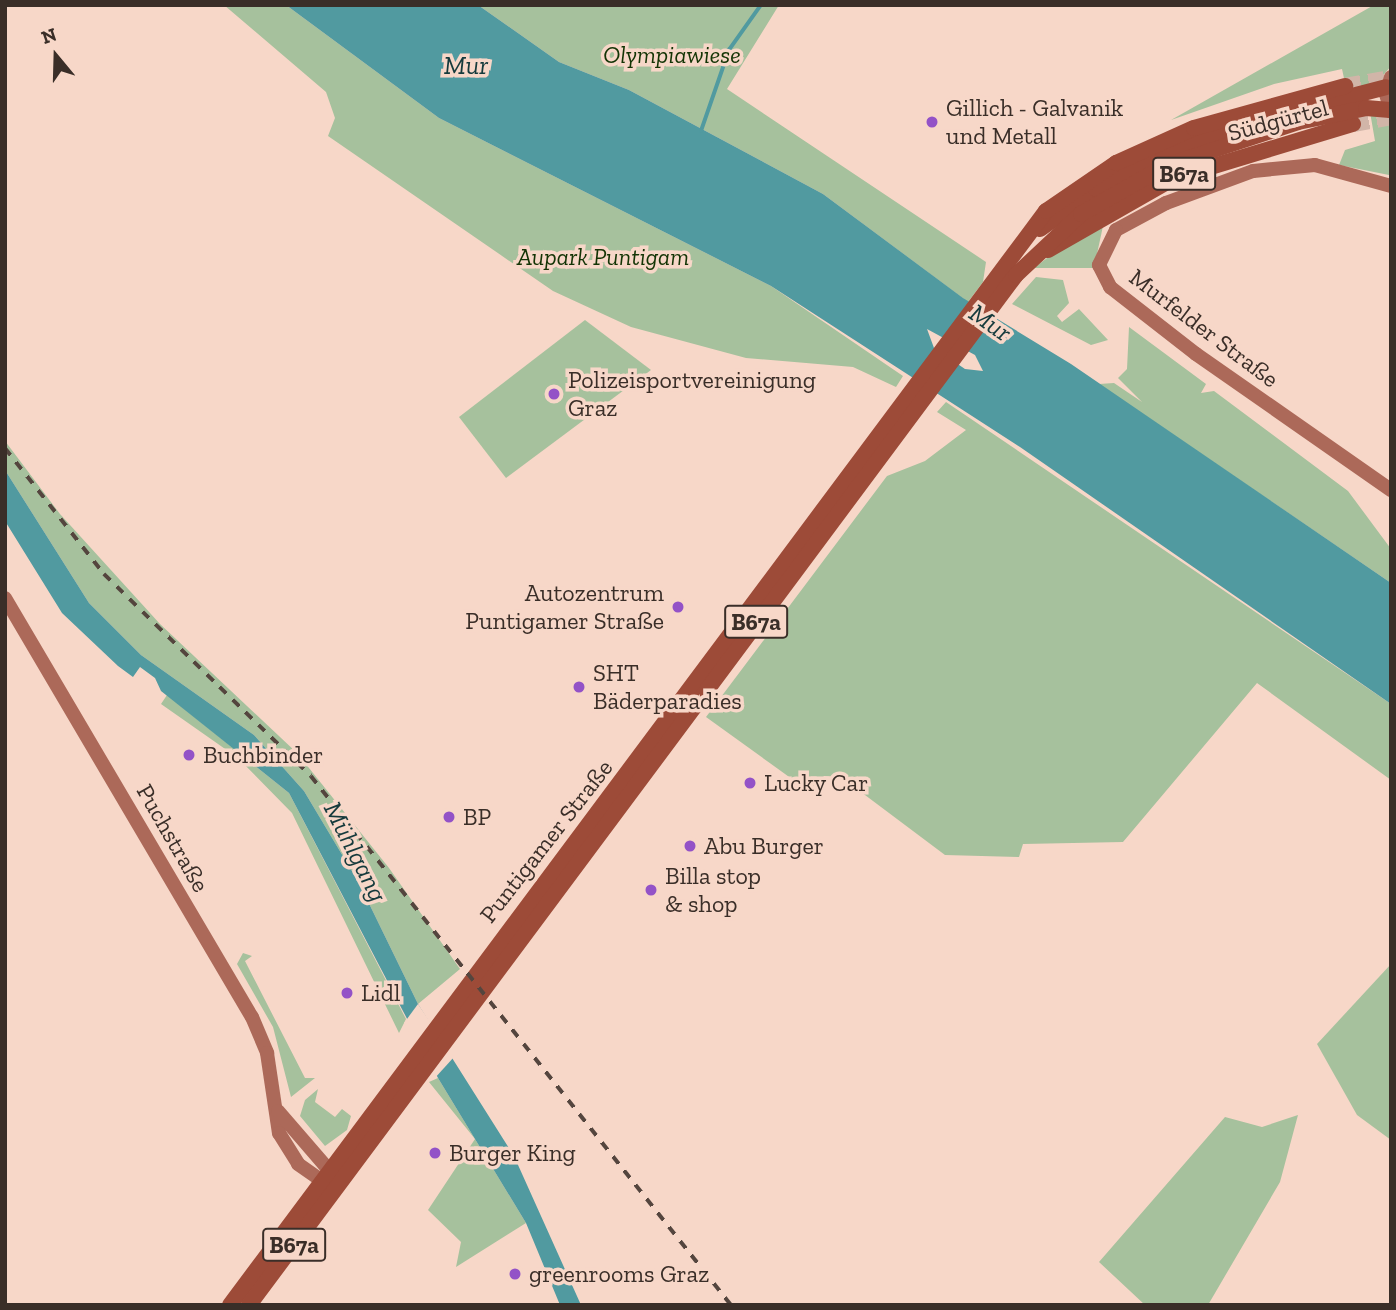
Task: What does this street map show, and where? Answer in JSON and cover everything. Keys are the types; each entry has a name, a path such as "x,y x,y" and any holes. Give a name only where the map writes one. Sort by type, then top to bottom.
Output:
{"main road":[{"path":"1031,260 1081,214 1165,166 1298,122 1366,108 1391,110 1389,82 1252,122 1158,156 1096,189 1034,233"},
{"name":"Südgürtel","path":"1034,233 1063,196 1139,152 1246,111 1345,86"},
{"name":"Südgürtel","path":"1031,260 1174,178 1353,124"},
{"name":"Murfelder Straße","path":"1391,186 1315,165 1253,171 1166,203 1116,230 1099,265 1110,287 1196,354 1391,490"},
{"name":"B67a","path":"904,411 995,290 1034,233"},
{"name":"B67a","path":"995,290 1031,260"},
{"name":"Puntigamer Straße","path":"230,1305 435,1024 904,411"},
{"name":"Puntigamer Straße","path":"249,1305 339,1187 904,411"},
{"name":"Puchstraße","path":"5,598 252,1017 278,1111 279,1133 320,1185"},
{"name":"Puchstraße","path":"278,1111 332,1167 339,1187"},
{"path":"320,1185 339,1187"}],"green space":[{"name":"Aupark Puntigam","path":"224,5 286,5 439,118 771,286 903,376 896,387 853,367 746,358 631,327 553,291 328,136 335,118 326,92"},
{"name":"Olympiawiese","path":"478,5 779,5 727,89 986,262 983,282 968,302 823,194 629,90 559,62"},
{"path":"1374,5 1391,5 1391,66 1376,84 1347,92 1342,69 1274,84 1171,120"},
{"path":"1370,112 1391,120 1389,175 1339,165 1345,150 1375,141"},
{"path":"1103,226 1094,268 1034,268 1051,255"},
{"path":"1036,277 1063,280 1069,303 1057,316 1062,322 1079,309 1108,340 1091,345 1012,304"},
{"name":"Polizeisportvereinigung Graz","path":"585,320 651,370 506,478 459,417"},
{"path":"1129,327 1206,384 1201,393 1214,391 1348,491 1391,549 1391,583 1099,384 1114,383 1142,402 1118,378 1127,369"},
{"path":"946,402 1391,704 1391,780 1257,683 1123,842 1023,844 1019,857 945,855 841,777 824,776 810,792 706,717 887,476 925,461 966,430 937,412"},
{"path":"5,441 60,514 160,624 297,753 389,868 460,969 418,1004 359,883 304,791 254,735 141,655 89,603 5,470"},
{"path":"167,695 289,793 406,1019 399,1033 292,813 238,758 161,704"},
{"path":"243,953 252,956 245,961 305,1078 315,1078 291,1097 273,1027 237,964"},
{"path":"1391,964 1391,1140 1357,1115 1317,1044"},
{"path":"438,1078 526,1223 456,1267 461,1242 428,1210 475,1139 429,1082"},
{"path":"318,1089 315,1102 335,1117 342,1109 351,1116 347,1130 325,1146 300,1116 305,1100"},
{"path":"1298,1115 1280,1182 1208,1305 1145,1305 1099,1262 1225,1117 1262,1127"}],"water":[{"name":"Mur","path":"286,5 478,5 559,62 629,90 823,194 963,298 1071,364 1391,583 1391,704 1020,447 771,286 439,118","holes":["927,329 975,355 983,371 965,369 934,348"]},
{"name":"Mühlgang","path":"5,470 89,603 141,655 254,735 304,791 359,883 418,1004 514,1156 581,1305 560,1305 526,1223 438,1078 289,793 161,691 155,678 140,667 133,677 62,613 5,521"}],"pier":[{"path":"418,1004 454,1057 434,1079 404,1023"}],"waterway":[{"path":"701,131 729,50 761,5"}],"tunnel":[{"path":"1345,86 1391,78"},
{"path":"1353,124 1391,117"}],"railway":[{"path":"5,448 104,574 311,776 731,1305"}],"place":[{"name":"Gillich - Galvanik und Metall","path":"932,122"},
{"name":"Polizeisportvereinigung Graz","path":"554,394"},
{"name":"Autozentrum Puntigamer Straße","path":"678,607"},
{"name":"SHT Bäderparadies","path":"579,687"},
{"name":"Buchbinder","path":"189,755"},
{"name":"Lucky Car","path":"750,783"},
{"name":"BP","path":"449,817"},
{"name":"Abu Burger","path":"690,846"},
{"name":"Billa stop & shop","path":"651,890"},
{"name":"Lidl","path":"347,993"},
{"name":"Burger King","path":"435,1153"},
{"name":"greenrooms Graz","path":"515,1274"}]}
